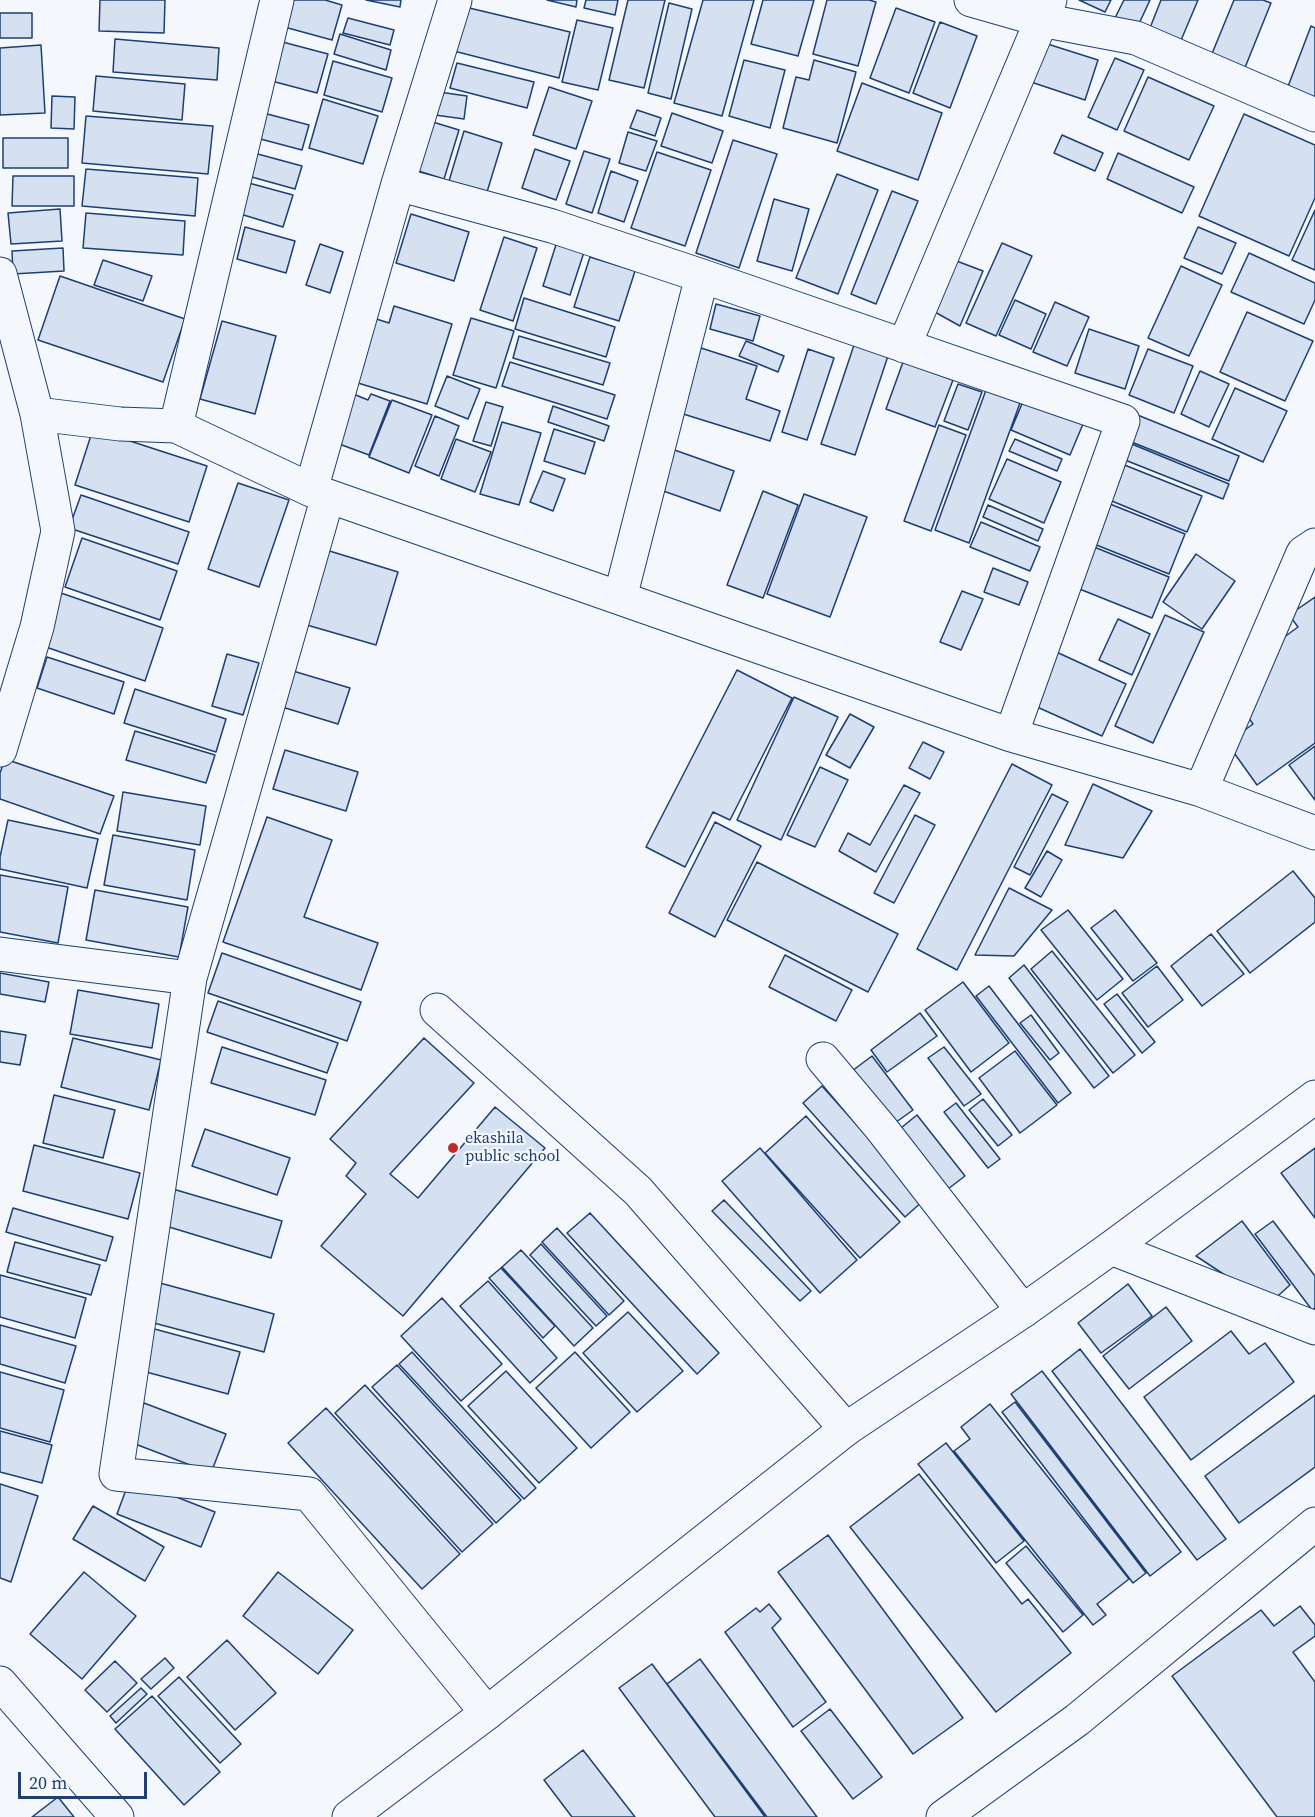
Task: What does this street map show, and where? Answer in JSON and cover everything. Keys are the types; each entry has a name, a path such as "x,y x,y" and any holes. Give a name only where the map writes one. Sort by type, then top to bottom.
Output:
{"street":[{"path":"176,426 277,0"},
{"path":"455,0 398,184 320,493 190,978 116,1474 309,1494 487,1713"},
{"path":"971,0 1045,10 1136,38 1315,115"},
{"path":"904,346 1045,10"},
{"path":"398,184 552,226 1123,422 1011,735"},
{"path":"0,274 37,414 58,531 37,627 0,750"},
{"path":"620,598 702,276"},
{"path":"37,414 120,424 176,426 320,493 1011,735 1201,790 1315,833"},
{"path":"1201,790 1303,553 1315,545"},
{"path":"0,954 190,978"},
{"path":"437,1010 638,1191 846,1429"},
{"path":"823,1059 1023,1311"},
{"path":"349,1817 487,1713 846,1429 1023,1311 1315,1097"},
{"path":"1111,1248 1315,1328"},
{"path":"943,1817 1077,1720 1315,1524"},
{"path":"0,1683 117,1817"}],"building":[{"path":"100,0 165,0 164,33 99,31"},
{"path":"284,0 325,0 342,5 332,40 277,25"},
{"path":"366,0 401,0 400,7"},
{"path":"547,0 577,0 576,7"},
{"path":"586,0 618,0 615,15 584,8"},
{"path":"628,0 665,0 644,88 609,80"},
{"path":"703,0 754,0 722,116 674,103"},
{"path":"763,0 814,0 798,56 751,44"},
{"path":"827,0 876,2 858,66 813,54"},
{"path":"1079,0 1111,0 1105,12"},
{"path":"1124,0 1150,0 1137,28 1115,18"},
{"path":"1161,0 1198,0 1179,45 1148,33"},
{"path":"1234,0 1263,0 1271,3 1242,75 1209,61"},
{"path":"669,3 692,9 671,99 648,93"},
{"path":"461,6 570,32 559,78 450,50"},
{"path":"896,8 935,22 909,93 870,78"},
{"path":"0,13 32,13 32,38 0,38"},
{"path":"348,18 394,30 390,45 343,33"},
{"path":"577,20 613,28 598,90 562,82"},
{"path":"940,22 977,36 950,108 913,93"},
{"path":"1311,26 1315,28 1315,100 1284,97"},
{"path":"340,34 391,50 386,70 334,54"},
{"path":"115,39 219,48 217,80 113,72"},
{"path":"275,40 328,54 317,93 264,79"},
{"path":"1038,41 1098,60 1085,100 1025,80"},
{"path":"41,45 45,113 0,115 0,48"},
{"path":"1115,58 1144,70 1117,130 1088,117"},
{"path":"744,60 785,70 770,128 729,116"},
{"path":"814,60 856,72 837,143 783,128 796,77 809,80"},
{"path":"333,61 392,78 382,112 324,95"},
{"path":"457,63 534,82 527,108 450,88"},
{"path":"96,76 185,84 182,120 93,111"},
{"path":"1148,77 1214,106 1189,160 1124,131"},
{"path":"862,83 942,113 918,180 837,151"},
{"path":"549,87 592,101 576,149 533,135"},
{"path":"432,91 467,96 464,119 428,114"},
{"path":"52,96 75,97 74,129 51,128"},
{"path":"323,99 378,116 363,164 309,148"},
{"path":"637,110 661,118 655,136 630,128"},
{"path":"256,111 309,125 302,150 249,136"},
{"path":"672,113 723,131 712,163 661,146"},
{"path":"1244,114 1315,145 1315,198 1289,256 1199,216"},
{"path":"86,116 213,126 208,174 82,163"},
{"path":"423,119 459,130 444,179 409,168"},
{"path":"464,131 502,143 487,192 449,181"},
{"path":"628,132 657,141 646,171 619,163"},
{"path":"1062,135 1103,153 1095,171 1054,153"},
{"path":"3,138 68,138 68,168 3,168"},
{"path":"733,140 777,154 739,268 696,253"},
{"path":"535,149 570,161 556,200 522,188"},
{"path":"584,151 610,159 592,213 566,204"},
{"path":"657,152 711,170 685,246 631,228"},
{"path":"254,153 302,166 295,189 248,176"},
{"path":"1118,153 1194,187 1182,213 1107,179"},
{"path":"86,169 198,178 195,216 82,206"},
{"path":"611,171 638,181 624,222 598,213"},
{"path":"837,174 878,190 838,294 796,278"},
{"path":"13,176 74,176 74,206 12,206"},
{"path":"245,182 293,195 283,227 237,213"},
{"path":"892,191 918,201 876,304 851,294"},
{"path":"774,199 809,209 792,271 757,261"},
{"path":"60,209 62,241 11,244 8,213"},
{"path":"1315,210 1315,270 1292,260"},
{"path":"86,213 185,221 183,255 83,248"},
{"path":"411,214 469,232 454,281 396,263"},
{"path":"245,227 295,241 286,273 237,259"},
{"path":"1198,227 1236,243 1222,274 1184,258"},
{"path":"559,235 587,243 570,295 543,286"},
{"path":"504,237 537,248 513,321 480,310"},
{"path":"1002,243 1032,256 996,336 966,323"},
{"path":"320,244 343,252 330,293 306,285"},
{"path":"63,248 64,271 13,274 12,251"},
{"path":"1249,253 1315,283 1315,300 1304,324 1231,292"},
{"path":"590,257 635,271 619,321 574,307"},
{"path":"103,260 152,276 143,301 94,285"},
{"path":"954,260 983,271 960,326 933,311"},
{"path":"1181,266 1222,285 1189,356 1148,338"},
{"path":"60,276 185,319 163,382 38,340"},
{"path":"524,298 615,327 606,357 515,329"},
{"path":"1015,300 1046,314 1031,349 999,335"},
{"path":"1055,302 1089,317 1067,366 1033,352"},
{"path":"716,304 760,316 753,341 710,329"},
{"path":"394,306 452,324 427,404 348,380 367,316 389,323"},
{"path":"1247,312 1313,341 1285,401 1220,372"},
{"path":"471,318 514,331 496,388 453,375"},
{"path":"222,321 276,336 255,414 200,399"},
{"path":"1089,329 1139,346 1125,389 1075,373"},
{"path":"519,336 610,363 603,385 513,358"},
{"path":"746,341 784,356 778,372 739,356"},
{"path":"854,345 888,356 855,455 821,444"},
{"path":"701,348 757,366 746,399 780,411 770,441 680,413"},
{"path":"808,349 834,358 807,440 782,432"},
{"path":"1148,349 1193,366 1174,413 1129,395"},
{"path":"510,362 615,395 607,419 502,386"},
{"path":"903,362 953,380 935,427 886,409"},
{"path":"1200,371 1229,384 1209,427 1181,414"},
{"path":"447,376 480,389 468,419 435,406"},
{"path":"958,384 982,392 968,430 944,421"},
{"path":"1235,388 1287,411 1263,462 1212,439"},
{"path":"986,390 1020,403 969,543 935,530"},
{"path":"346,391 368,400 371,394 390,401 369,455 331,441"},
{"path":"1024,399 1083,424 1070,455 1011,430"},
{"path":"392,400 432,415 409,473 369,457"},
{"path":"486,402 503,407 491,446 473,441"},
{"path":"553,406 609,426 604,441 548,422"},
{"path":"1135,414 1239,456 1229,481 1124,439"},
{"path":"435,416 459,426 439,476 415,466"},
{"path":"502,422 541,433 519,505 480,494"},
{"path":"939,425 966,435 931,531 904,521"},
{"path":"93,429 207,466 189,522 75,485"},
{"path":"554,429 595,442 585,474 544,461"},
{"path":"456,439 491,452 475,492 441,479"},
{"path":"1015,439 1062,459 1057,471 1009,451"},
{"path":"1122,440 1229,484 1223,499 1115,456"},
{"path":"666,447 734,471 720,511 652,487"},
{"path":"1007,459 1061,482 1044,523 989,499"},
{"path":"1122,464 1202,496 1187,532 1107,499"},
{"path":"543,471 565,479 553,511 530,502"},
{"path":"238,483 289,500 259,587 208,569"},
{"path":"763,491 798,505 763,598 727,585"},
{"path":"804,494 867,517 830,617 767,594"},
{"path":"81,495 189,532 178,564 69,528"},
{"path":"1105,502 1185,534 1169,574 1089,542"},
{"path":"988,505 1043,529 1038,541 983,517"},
{"path":"981,522 1040,547 1030,571 970,547"},
{"path":"82,538 177,571 160,620 65,587"},
{"path":"1089,545 1169,577 1152,618 1072,586"},
{"path":"323,549 398,572 376,645 300,623"},
{"path":"1196,554 1235,581 1202,629 1163,602"},
{"path":"993,568 1028,582 1019,605 984,592"},
{"path":"962,591 983,599 961,650 940,642"},
{"path":"58,592 163,628 145,681 40,645"},
{"path":"1315,597 1315,743 1257,785 1227,743 1253,724 1241,707 1272,646 1298,627 1289,615"},
{"path":"1165,615 1204,632 1153,743 1115,726"},
{"path":"1118,619 1150,634 1132,675 1099,660"},
{"path":"1052,650 1126,684 1102,736 1028,703"},
{"path":"227,654 259,663 243,715 212,706"},
{"path":"47,657 124,682 114,714 37,688"},
{"path":"737,670 792,698 730,820 713,812 685,867 646,847"},
{"path":"293,671 350,688 338,724 282,707"},
{"path":"135,689 226,719 216,752 124,723"},
{"path":"794,697 838,717 781,840 737,820"},
{"path":"850,714 874,727 850,768 826,755"},
{"path":"135,731 215,755 206,783 126,760"},
{"path":"923,742 944,752 930,779 909,768"},
{"path":"1315,746 1315,800 1289,765"},
{"path":"285,750 358,772 346,811 273,789"},
{"path":"5,759 114,796 100,834 0,799 0,773"},
{"path":"1012,764 1052,785 957,970 917,949"},
{"path":"820,767 848,780 815,847 787,835"},
{"path":"1093,784 1152,811 1123,858 1065,845"},
{"path":"904,785 920,793 876,872 839,851 848,833 870,845"},
{"path":"123,792 206,806 200,845 117,831"},
{"path":"1052,794 1068,802 1030,875 1014,867"},
{"path":"915,815 935,825 894,903 874,893"},
{"path":"267,817 332,840 304,917 378,943 361,990 223,942"},
{"path":"8,820 98,839 87,888 0,869 0,857"},
{"path":"715,822 761,846 715,937 669,913"},
{"path":"113,835 195,850 187,900 104,885"},
{"path":"1047,851 1062,860 1041,897 1025,888"},
{"path":"757,862 898,934 868,992 727,920"},
{"path":"1293,871 1315,898 1315,922 1250,973 1217,931"},
{"path":"0,875 68,887 58,943 0,932"},
{"path":"1009,888 1052,910 1014,956 975,955"},
{"path":"95,890 188,907 179,957 86,940"},
{"path":"1068,910 1123,979 1097,1000 1041,930"},
{"path":"1115,910 1157,963 1133,981 1091,928"},
{"path":"1211,934 1244,974 1202,1006 1171,966"},
{"path":"1052,951 1135,1055 1113,1073 1031,969"},
{"path":"222,953 361,1002 347,1041 208,993"},
{"path":"785,955 852,990 836,1021 769,987"},
{"path":"1024,965 1109,1076 1094,1088 1009,978"},
{"path":"1157,966 1183,1000 1148,1027 1122,993"},
{"path":"0,973 49,982 45,1002 0,994"},
{"path":"963,982 1009,1043 971,1072 925,1010"},
{"path":"989,986 1071,1093 1058,1103 976,996"},
{"path":"78,990 159,1004 152,1048 70,1034"},
{"path":"1117,994 1155,1042 1142,1053 1104,1004"},
{"path":"218,1001 338,1043 327,1073 207,1032"},
{"path":"920,1013 937,1036 887,1072 871,1050"},
{"path":"1031,1015 1059,1053 1050,1060 1020,1023"},
{"path":"0,1031 26,1035 20,1065 0,1062"},
{"path":"73,1038 161,1060 149,1110 61,1087"},
{"path":"424,1038 474,1083 390,1174 418,1198 495,1107 545,1148 403,1316 321,1246 366,1194 346,1176 356,1163 330,1139"},
{"path":"222,1047 326,1080 315,1115 211,1083"},
{"path":"944,1047 981,1094 964,1106 928,1058"},
{"path":"1015,1051 1057,1105 1020,1133 979,1078"},
{"path":"872,1056 913,1110 892,1125 852,1071"},
{"path":"822,1086 924,1200 905,1217 803,1103"},
{"path":"54,1095 115,1110 103,1158 43,1143"},
{"path":"983,1099 1012,1135 998,1146 969,1110"},
{"path":"956,1103 1000,1159 988,1168 944,1112"},
{"path":"917,1115 965,1176 944,1192 896,1132"},
{"path":"806,1116 900,1222 860,1258 765,1153"},
{"path":"205,1129 290,1158 277,1195 192,1166"},
{"path":"34,1145 140,1173 128,1219 23,1191"},
{"path":"760,1148 857,1260 820,1293 722,1181"},
{"path":"1315,1148 1315,1218 1281,1173"},
{"path":"166,1187 282,1221 271,1258 156,1223"},
{"path":"724,1200 811,1291 800,1301 712,1211"},
{"path":"13,1208 113,1237 106,1261 6,1232"},
{"path":"590,1213 719,1353 697,1374 567,1233"},
{"path":"1242,1221 1290,1285 1269,1304 1196,1256"},
{"path":"1273,1221 1315,1276 1315,1308 1312,1310 1255,1234"},
{"path":"557,1228 624,1301 609,1315 542,1242"},
{"path":"15,1242 100,1265 91,1295 7,1272"},
{"path":"541,1244 607,1316 596,1326 530,1255"},
{"path":"521,1250 593,1328 574,1346 502,1267"},
{"path":"501,1268 555,1326 543,1338 489,1278"},
{"path":"0,1275 86,1298 75,1338 0,1317"},
{"path":"488,1281 557,1358 530,1383 460,1306"},
{"path":"160,1283 274,1314 264,1352 150,1322"},
{"path":"1128,1284 1152,1316 1101,1353 1078,1323"},
{"path":"442,1298 502,1364 461,1401 401,1336"},
{"path":"1166,1307 1192,1341 1129,1389 1103,1356"},
{"path":"628,1312 683,1371 637,1412 583,1353"},
{"path":"0,1325 76,1346 65,1383 0,1364"},
{"path":"147,1327 240,1352 228,1394 135,1369"},
{"path":"1231,1331 1249,1354 1265,1343 1294,1382 1191,1460 1144,1397"},
{"path":"1080,1349 1226,1539 1197,1560 1052,1371"},
{"path":"412,1352 536,1488 524,1499 399,1364"},
{"path":"575,1352 630,1412 591,1448 536,1388"},
{"path":"397,1365 521,1500 496,1523 372,1387"},
{"path":"506,1371 577,1448 539,1483 468,1406"},
{"path":"1042,1371 1181,1552 1150,1576 1011,1394"},
{"path":"0,1372 64,1390 50,1442 0,1428"},
{"path":"365,1385 493,1524 462,1552 335,1413"},
{"path":"1315,1395 1315,1467 1239,1523 1205,1476"},
{"path":"1015,1402 1146,1573 1133,1583 1002,1412"},
{"path":"144,1403 226,1434 211,1473 130,1442"},
{"path":"990,1404 1129,1579 1097,1604 1106,1615 1093,1625 954,1451 970,1439 961,1427"},
{"path":"326,1408 460,1554 422,1589 288,1443"},
{"path":"0,1431 52,1445 42,1483 0,1472"},
{"path":"946,1443 1024,1541 996,1563 918,1464"},
{"path":"919,1474 1022,1604 1028,1599 1071,1653 996,1712 850,1527"},
{"path":"130,1479 215,1512 201,1547 117,1514"},
{"path":"0,1484 38,1496 11,1582 0,1578"},
{"path":"93,1506 164,1547 145,1581 73,1539"},
{"path":"828,1535 963,1718 913,1754 778,1572"},
{"path":"1026,1546 1083,1615 1063,1632 1006,1563"},
{"path":"84,1572 136,1616 82,1679 30,1634"},
{"path":"278,1572 353,1630 318,1674 243,1616"},
{"path":"769,1604 781,1619 772,1628 826,1702 793,1727 725,1632 756,1608 760,1612"},
{"path":"1300,1606 1315,1625 1315,1636 1293,1652 1315,1682 1315,1817 1277,1817 1172,1676 1261,1610 1274,1626"},
{"path":"227,1640 276,1693 235,1730 187,1677"},
{"path":"165,1658 174,1668 151,1689 141,1679"},
{"path":"700,1659 817,1817 767,1817 667,1684"},
{"path":"115,1661 137,1683 107,1712 85,1690"},
{"path":"652,1664 765,1817 715,1817 619,1688"},
{"path":"179,1677 241,1744 220,1763 158,1696"},
{"path":"141,1688 147,1694 116,1723 110,1716"},
{"path":"152,1696 220,1772 184,1805 115,1729"},
{"path":"830,1709 882,1777 853,1799 801,1731"},
{"path":"583,1750 635,1817 572,1817 544,1780"},
{"path":"58,1797 74,1817 32,1817"}],"place":[{"name":"ekashila public school","path":"453,1148"}]}
